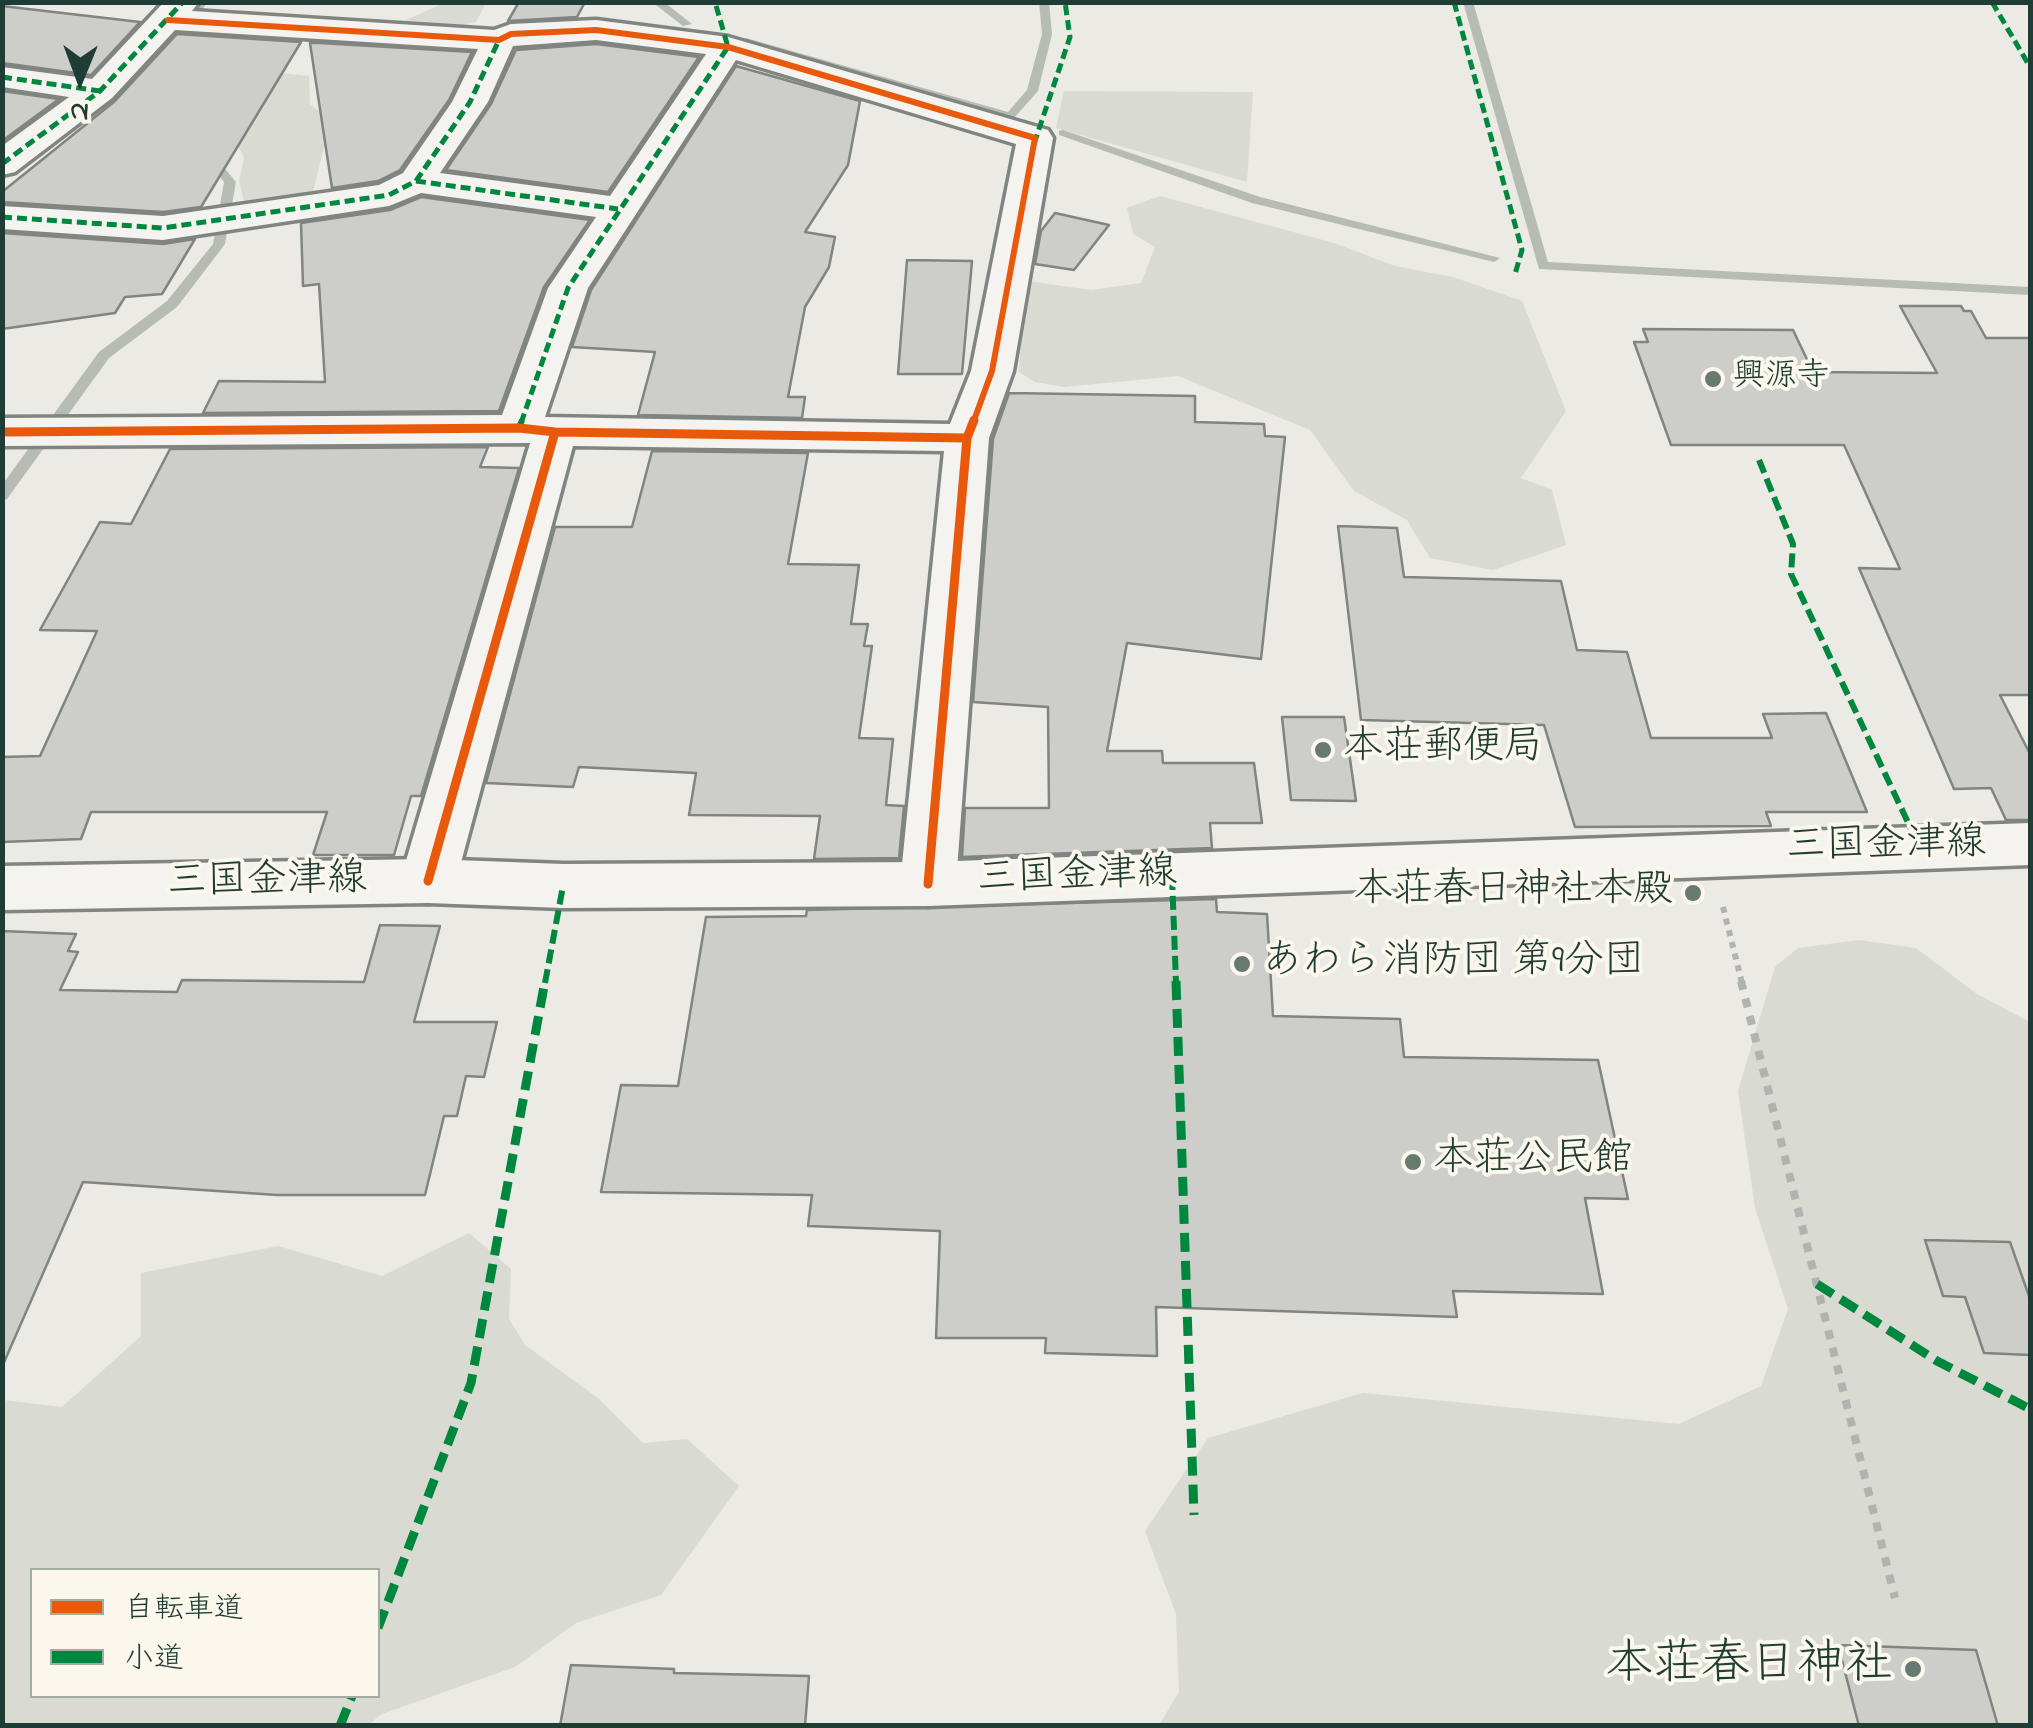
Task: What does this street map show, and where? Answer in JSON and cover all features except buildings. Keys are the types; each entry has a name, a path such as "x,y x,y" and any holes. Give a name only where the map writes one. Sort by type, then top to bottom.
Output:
{"street":[{"path":"2,164 100,91 184,16 499,40 511,34 596,30 728,47 1035,138 992,371 966,438 928,884"},
{"path":"2,217 162,228 389,195 416,181 470,102 499,40"},
{"path":"428,881 568,288 728,47"},
{"path":"2,77 100,91"},
{"path":"416,181 618,209"},
{"path":"8,431 537,430 966,438"},
{"name":"三国金津線","path":"2,888 428,881 564,886 928,884 1709,852 2030,844"}],"path":[{"path":"1709,852 1895,1598"}],"shaded area":[{"path":"444,3 486,3 476,22 459,26 395,25"},
{"path":"263,71 309,76 310,104 326,117 324,147 312,196 244,202 239,181 244,158 238,145"},
{"path":"1064,91 1253,92 1247,182 1056,128"},
{"path":"1160,196 1334,243 1395,266 1453,277 1522,301 1566,411 1521,478 1552,490 1566,545 1493,570 1430,558 1407,520 1354,491 1310,430 1178,376 1064,387 1035,382 1019,372 1022,324 1018,298 1028,281 1091,290 1141,283 1155,247 1133,234 1127,208"},
{"path":"1859,940 1916,948 1977,994 2030,1022 2030,1725 1159,1725 1179,1692 1176,1614 1145,1531 1208,1438 1363,1393 1679,1424 1761,1386 1788,1309 1755,1208 1738,1091 1775,967 1798,948"},
{"path":"469,1233 511,1269 509,1319 525,1345 598,1398 643,1443 687,1439 739,1486 661,1595 576,1623 515,1667 382,1714 368,1725 3,1725 3,1400 62,1407 141,1336 141,1273 278,1246 382,1276"}],"waterway":[{"path":"162,52 203,2"},
{"path":"657,2 687,24"},
{"path":"742,40 1010,116 1032,91 1047,34 1044,2"},
{"path":"1468,2 1543,266 2030,291"},
{"path":"1063,133 1256,200 1494,258"},
{"path":"2,496 104,355 172,304 219,244 230,182 209,156"}],"marked path":[{"path":"2,164 100,91 183,2"},
{"path":"519,428 568,288 728,47 715,2"},
{"path":"1034,144 1070,37 1065,2"},
{"path":"1454,2 1522,250 1515,274"},
{"path":"1992,2 2030,67"},
{"path":"2,217 163,228 389,195 416,181 470,102 499,40"},
{"path":"2,77 100,91"},
{"path":"416,181 618,209"},
{"path":"1759,460 1793,544 1791,574 1920,848"},
{"path":"1172,876 1194,1515"},
{"path":"380,1623 471,1383 563,886"},
{"path":"1817,1284 1937,1361 2030,1409"},
{"path":"340,1726 351,1698"}],"cycle path":[{"path":"168,20 499,40 511,34 596,30 728,47 1035,138 992,371 967,438 928,884"},
{"path":"2,432 519,428 555,432 967,438"},
{"path":"428,881 555,432"}],"place":[{"name":"興源寺","path":"1713,379"},
{"name":"本荘郵便局","path":"1323,750"},
{"name":"本荘春日神社本殿","path":"1693,893"},
{"name":"あわら消防団 第9分団","path":"1242,964"},
{"name":"本荘公民館","path":"1413,1162"},
{"name":"本荘春日神社","path":"1913,1669"}]}
